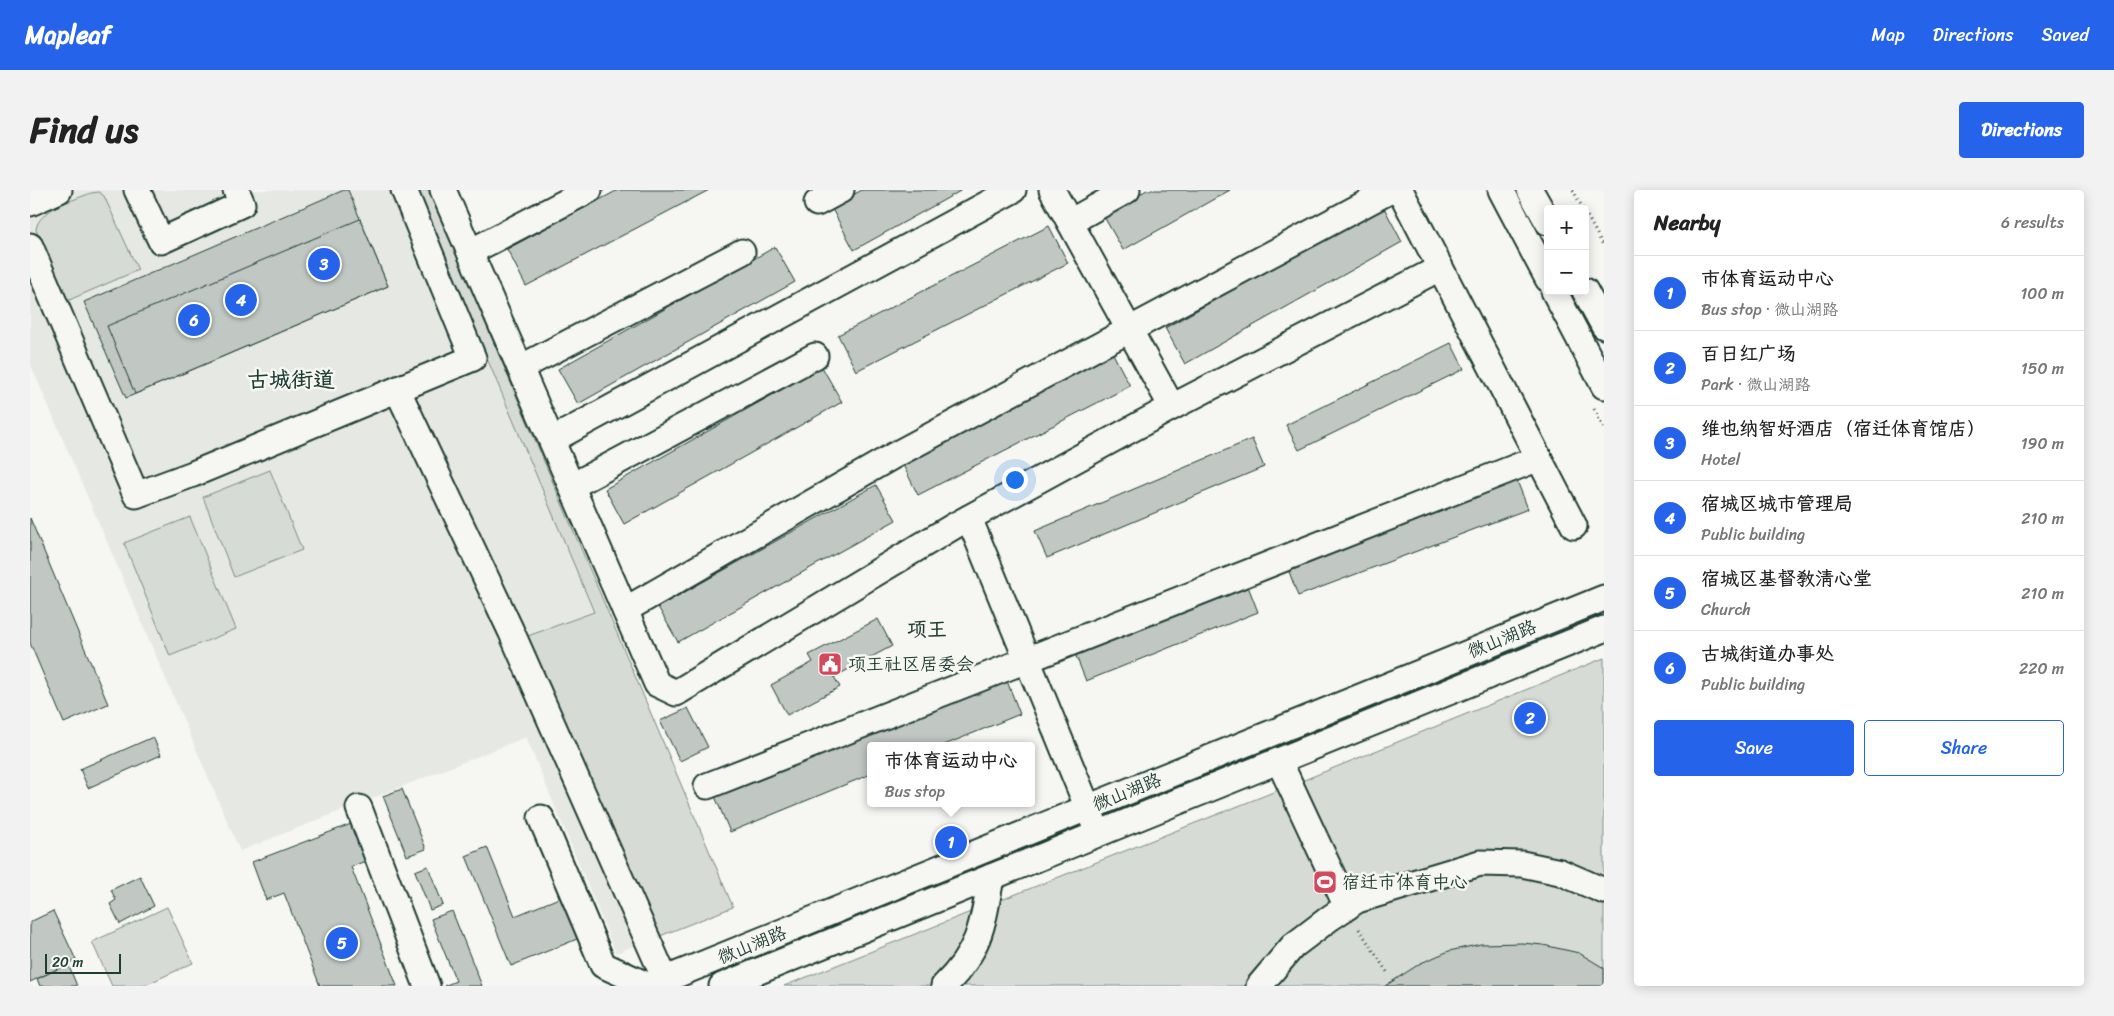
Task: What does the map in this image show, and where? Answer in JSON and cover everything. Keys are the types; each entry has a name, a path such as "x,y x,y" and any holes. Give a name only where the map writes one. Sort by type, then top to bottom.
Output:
{"street":[{"path":"30,203 58,190"},
{"path":"137,190 161,242 242,204 236,190"},
{"path":"30,246 136,496 398,391 473,358 404,190"},
{"path":"444,190 657,684 676,693 969,518 1172,407 1440,268"},
{"path":"470,252 589,190"},
{"path":"818,203 841,190"},
{"path":"552,440 1013,190"},
{"path":"1052,190 1172,407"},
{"path":"1070,222 1127,190"},
{"path":"625,610 893,456 1391,190"},
{"path":"1400,190 1574,526"},
{"path":"1501,190 1544,271"},
{"path":"1530,190 1544,215"},
{"path":"520,368 742,252"},
{"path":"1556,295 1604,386"},
{"path":"1587,295 1604,326"},
{"path":"572,486 815,356"},
{"path":"398,391 511,631 658,984"},
{"path":"707,786 1539,458"},
{"path":"969,518 1098,834"},
{"name":"微山湖路","path":"658,984 1604,598"},
{"name":"微山湖路","path":"722,986 1604,629"},
{"path":"1279,761 1347,907"},
{"path":"359,808 427,986"},
{"path":"541,818 603,965 658,984"},
{"path":"1259,986 1294,946 1357,900 1480,863 1522,864 1560,872 1604,891"},
{"path":"944,986 970,956 978,941 983,926 991,877"}],"path":[{"path":"1573,190 1581,205"},
{"path":"1589,219 1604,247"},
{"path":"1347,907 1387,972"}],"shaded area":[{"path":"30,190 429,190 733,907 616,953 526,737 240,851 30,363"},
{"path":"416,190 429,190 733,907 660,936 525,637 594,612"},
{"path":"99,192 104,196 138,270 67,301 36,230 38,223 43,216 58,206 91,193"},
{"path":"270,470 302,550 234,577 203,497"},
{"path":"190,517 236,629 170,656 124,543"},
{"name":"宿迁市体育中心","path":"1604,658 1604,986 784,986 1309,778"},
{"path":"167,907 193,963 143,986 112,986 92,942"}],"building":[{"path":"344,190 348,190 388,286 126,398 84,302"},
{"path":"618,190 709,190 526,286 507,249"},
{"path":"862,190 962,190 854,250 831,207"},
{"path":"1147,190 1230,190 1123,250 1103,215"},
{"path":"1383,206 1402,242 1185,364 1165,328"},
{"path":"360,219 388,286 135,394 107,326"},
{"path":"1049,226 1068,263 856,371 838,335"},
{"path":"775,247 795,282 578,404 558,369"},
{"path":"1451,343 1464,369 1299,450 1286,425"},
{"path":"1111,350 1130,386 918,495 900,459"},
{"path":"822,367 842,402 624,524 605,489"},
{"path":"1252,439 1264,467 1047,558 1035,531"},
{"path":"1516,478 1528,509 1298,596 1287,566"},
{"path":"876,485 896,520 678,642 658,607"},
{"path":"30,518 108,704 64,723 30,643"},
{"path":"1246,581 1258,612 1086,681 1074,651"},
{"path":"878,619 892,646 834,677 840,687 787,715 771,685 813,662 809,655"},
{"path":"1005,676 1020,714 952,742 867,742 867,776 730,832 714,794"},
{"path":"688,708 708,747 680,761 660,721"},
{"path":"153,737 161,755 88,788 80,769"},
{"path":"402,789 426,849 407,856 383,796"},
{"path":"351,824 365,861 351,867 397,986 320,986 284,893 266,900 252,862"},
{"path":"487,847 515,916 564,896 582,937 511,966 466,856"},
{"path":"428,866 443,905 430,910 415,871"},
{"path":"140,876 154,906 120,924 110,904 116,900 111,890"},
{"path":"53,911 76,960 30,982 30,922"},
{"path":"452,911 482,986 444,986 456,981 431,919"},
{"path":"1522,943 1543,945 1579,953 1604,968 1604,986 1385,986 1421,963 1449,951 1481,944"},
{"path":"68,964 77,986 40,986 37,979"}],"place":[{"name":"维也纳智好酒店（宿迁体育馆店）","path":"324,264"},
{"name":"宿城区城市管理局","path":"241,300"},
{"name":"古城街道办事处","path":"194,320"},
{"name":"项王社区居委会","path":"830,664"},
{"name":"百日红广场","path":"1530,718"},
{"name":"市体育运动中心","path":"951,842"},
{"name":"宿迁市体育中心","path":"1325,882"},
{"name":"宿城区基督教清心堂","path":"342,943"}],"district":[{"name":"古城街道","path":"291,379"},
{"name":"项王","path":"927,629"}]}
